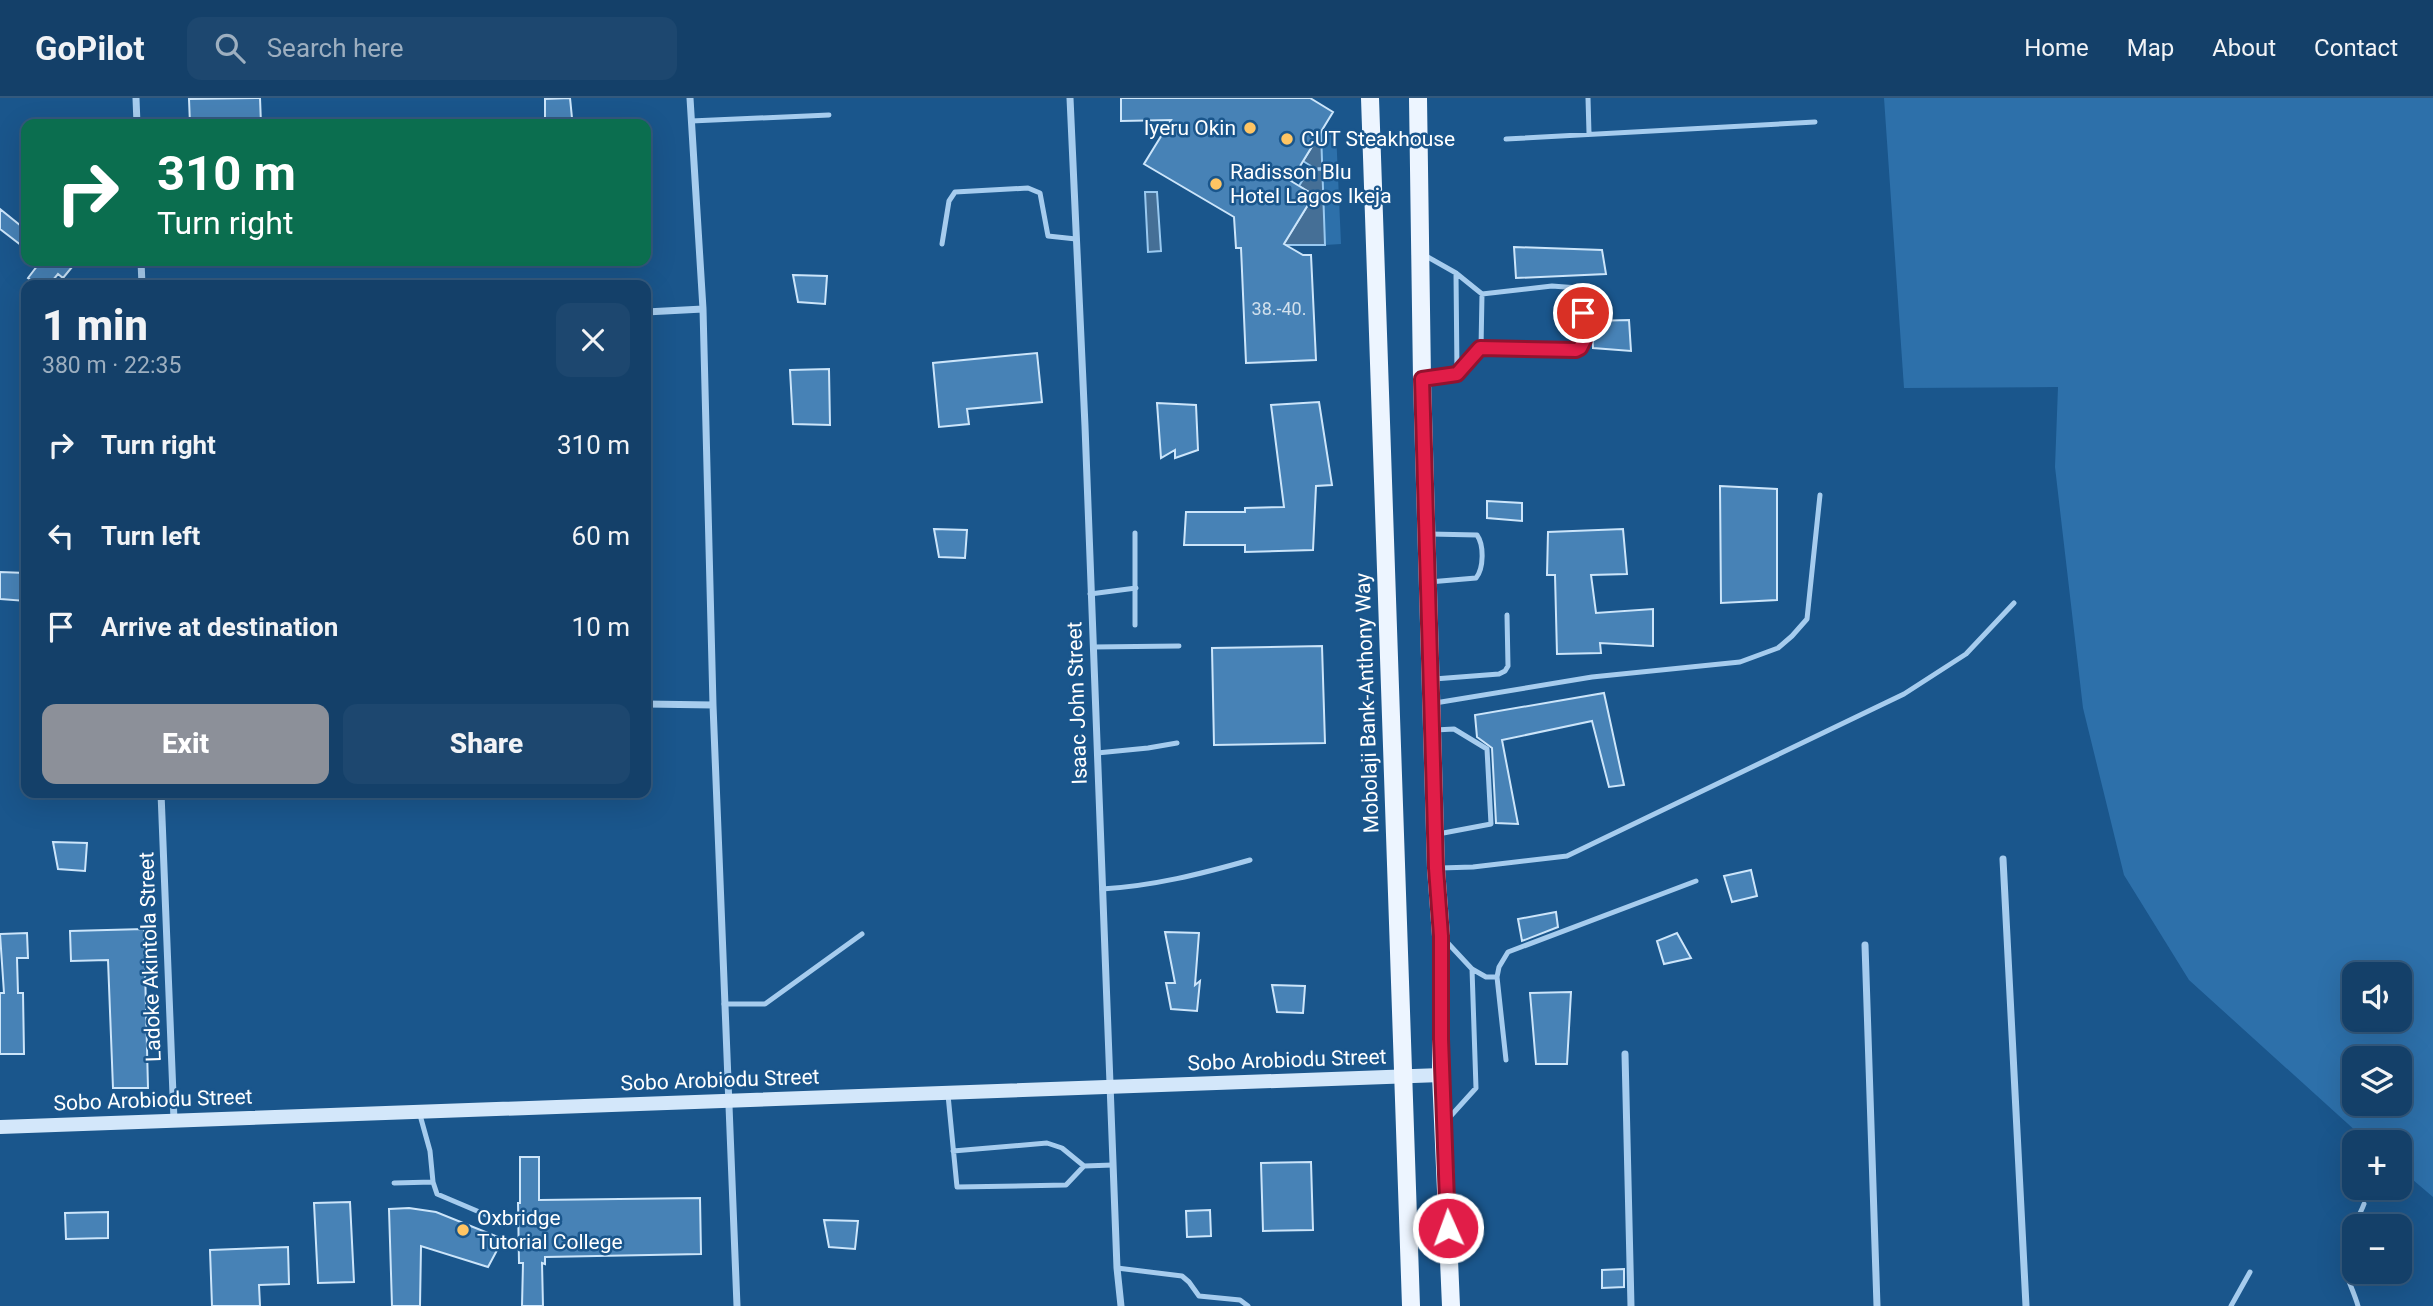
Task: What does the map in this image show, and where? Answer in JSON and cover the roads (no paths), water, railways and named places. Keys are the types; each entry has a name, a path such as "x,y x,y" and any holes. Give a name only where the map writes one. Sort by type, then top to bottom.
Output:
{"main road":[{"name":"Mobolaji Bank-Anthony Way","path":"1370,98 1411,1306"},
{"path":"1418,98 1422,379 1436,868 1441,936 1441,1075 1451,1306"}],"street":[{"path":"136,98 137,119"},
{"path":"690,98 703,309 713,705 737,1306"},
{"name":"Isaac John Street","path":"1069,98 1117,1269 1121,1306"},
{"path":"651,312 703,309"},
{"path":"651,704 713,705"},
{"name":"Ladoke Akintola Street","path":"160,798 174,1120"},
{"path":"2003,859 2026,1306"},
{"path":"1865,945 1877,1306"},
{"path":"1625,1054 1631,1306"},
{"name":"Sobo Arobiodu Street","path":"0,1127 1441,1075"}],"lane":[{"path":"1588,98 1589,134"},
{"path":"691,121 829,115"},
{"path":"1506,139 1815,122"},
{"path":"942,244 949,201 955,192 1028,188 1040,194 1048,236 1076,239"},
{"path":"1419,252 1456,272 1482,294 1552,286 1578,288 1582,297 1584,340 1580,348 1570,352 1480,348"},
{"path":"1456,272 1457,374"},
{"path":"1422,379 1457,374 1480,348 1482,294"},
{"path":"1432,704 1592,677 1740,663 1778,648 1793,636 1807,619 1820,495"},
{"path":"1135,533 1135,625"},
{"path":"1427,534 1477,535 1480,539 1482,569 1475,578 1428,582"},
{"path":"1090,594 1136,588"},
{"path":"1436,868 1473,867 1567,856 1904,694 1966,654 2014,603"},
{"path":"1431,679 1488,675 1505,671 1508,666 1507,615"},
{"path":"1093,647 1179,646"},
{"path":"1433,730 1454,729 1487,749 1491,824 1435,835"},
{"path":"1097,753 1177,743"},
{"path":"1102,889 1138,887 1192,877 1251,860"},
{"path":"1506,1060 1497,976 1508,953 1696,881"},
{"path":"724,1004 765,1004 862,934"},
{"path":"1441,936 1472,969 1486,977 1497,976"},
{"path":"1444,1124 1476,1088 1472,969"},
{"path":"948,1092 957,1187 1066,1185 1084,1166 1113,1164"},
{"path":"419,1112 430,1151 437,1194 503,1222"},
{"path":"953,1151 1047,1143 1062,1148 1084,1166"},
{"path":"394,1182 433,1182"},
{"path":"2358,1306 2343,1263 2351,1226 2358,1220 2364,1204"},
{"path":"1117,1269 1182,1276 1199,1296 1240,1300 1248,1306"},
{"path":"2231,1306 2250,1272"}],"place":[{"name":"Iyeru Okin","path":"1250,128"},
{"name":"CUT Steakhouse","path":"1287,139"},
{"name":"Radisson Blu Hotel Lagos Ikeja","path":"1216,184"},
{"name":"Oxbridge Tutorial College","path":"463,1230"}]}
